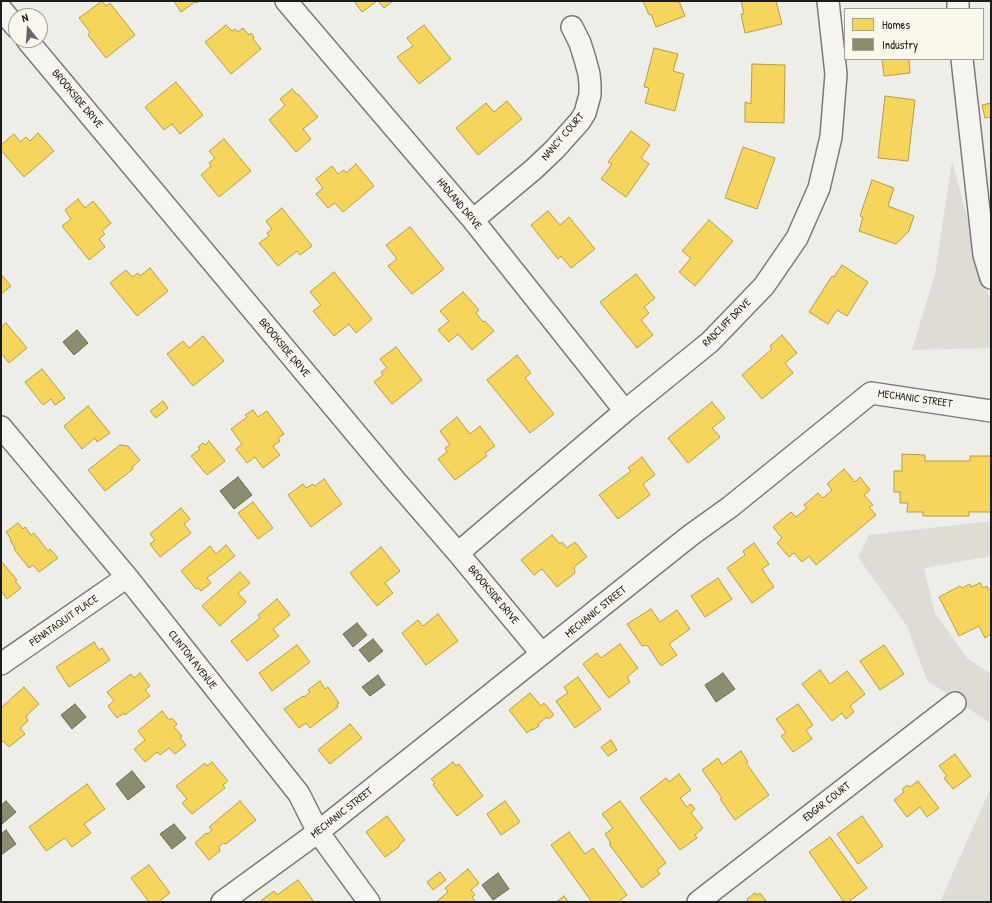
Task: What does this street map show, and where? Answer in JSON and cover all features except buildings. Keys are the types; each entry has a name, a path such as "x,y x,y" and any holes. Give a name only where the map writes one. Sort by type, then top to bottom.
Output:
{"street":[{"name":"HADLAND DRIVE","path":"286,1 473,220 625,412"},
{"name":"RADCLIFF DRIVE","path":"458,553 710,342 764,286 797,238 819,188 831,137 836,74 828,1"},
{"path":"1,9 8,17"},
{"name":"NANCY COURT","path":"473,220 534,169 555,149 580,121 585,113 590,95 589,74 582,48 572,27"},
{"name":"BROOKSIDE DRIVE","path":"34,48 542,654"},
{"path":"962,60 984,255 991,278"},
{"name":"MECHANIC STREET","path":"222,902 318,832 692,535 730,507 871,393 991,411"},
{"name":"CLINTON AVENUE","path":"1,427 127,577 298,794 318,832 369,902"},
{"name":"PENATAQUIT PLACE","path":"1,664 127,577"},
{"name":"EDGAR COURT","path":"698,902 955,703"}],"shaded area":[{"path":"952,161 988,295 991,297 991,348 912,350 935,274"},
{"path":"991,521 991,556 924,568 935,613 968,659 991,674 991,724 927,680 907,626 858,557 869,535"},
{"path":"991,787 991,902 940,902"}]}
